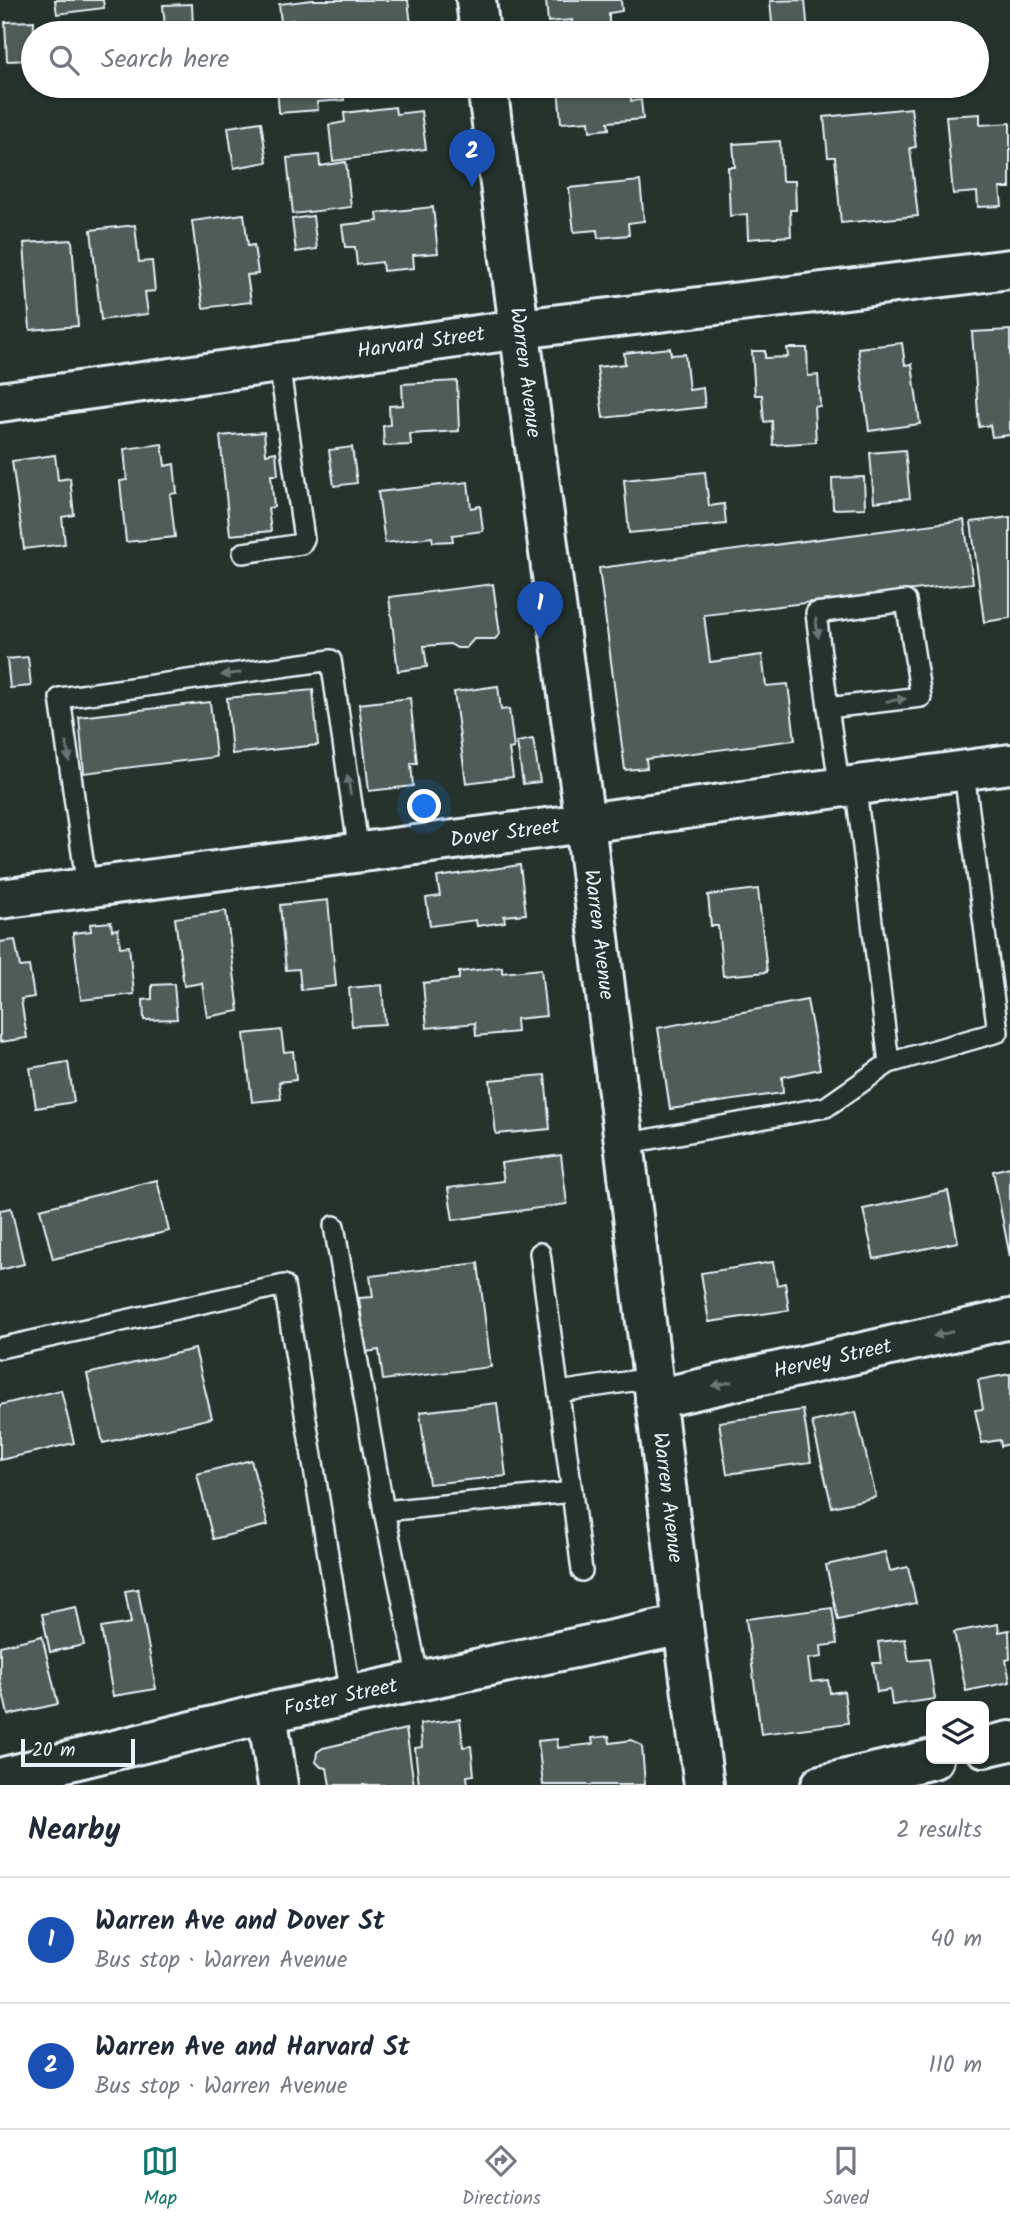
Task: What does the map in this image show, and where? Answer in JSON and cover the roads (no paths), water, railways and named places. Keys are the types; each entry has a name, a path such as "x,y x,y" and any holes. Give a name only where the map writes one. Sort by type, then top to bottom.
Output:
{"street":[{"path":"476,0 479,21"},
{"name":"Warren Avenue","path":"489,98 585,823 704,1785"},
{"name":"Harvard Street","path":"0,402 520,329 1010,269"},
{"name":"Dover Street","path":"0,899 585,823 1010,764"},
{"name":"Hervey Street","path":"654,1389 1010,1319"},
{"name":"Foster Street","path":"0,1778 267,1713 683,1625"},
{"path":"267,1713 278,1785"},
{"path":"989,1746 1010,1741"},
{"path":"821,1785 926,1761"}],"lane":[{"path":"243,553 301,544 304,539 279,363"},
{"path":"828,708 921,696 906,601 816,614 828,708 858,806 889,1063"},
{"path":"87,888 60,698 331,660 359,853"},
{"path":"624,1144 826,1107 889,1063 998,1032 966,788 968,770"},
{"path":"334,1226 384,1511 419,1681"},
{"path":"540,1253 582,1571"},
{"path":"0,1348 284,1285 351,1695"},
{"path":"559,1392 654,1389"},
{"path":"384,1511 572,1492"}],"place":[{"name":"Warren Ave and Harvard St","path":"472,187"},
{"name":"Warren Ave and Dover St","path":"540,639"}]}
